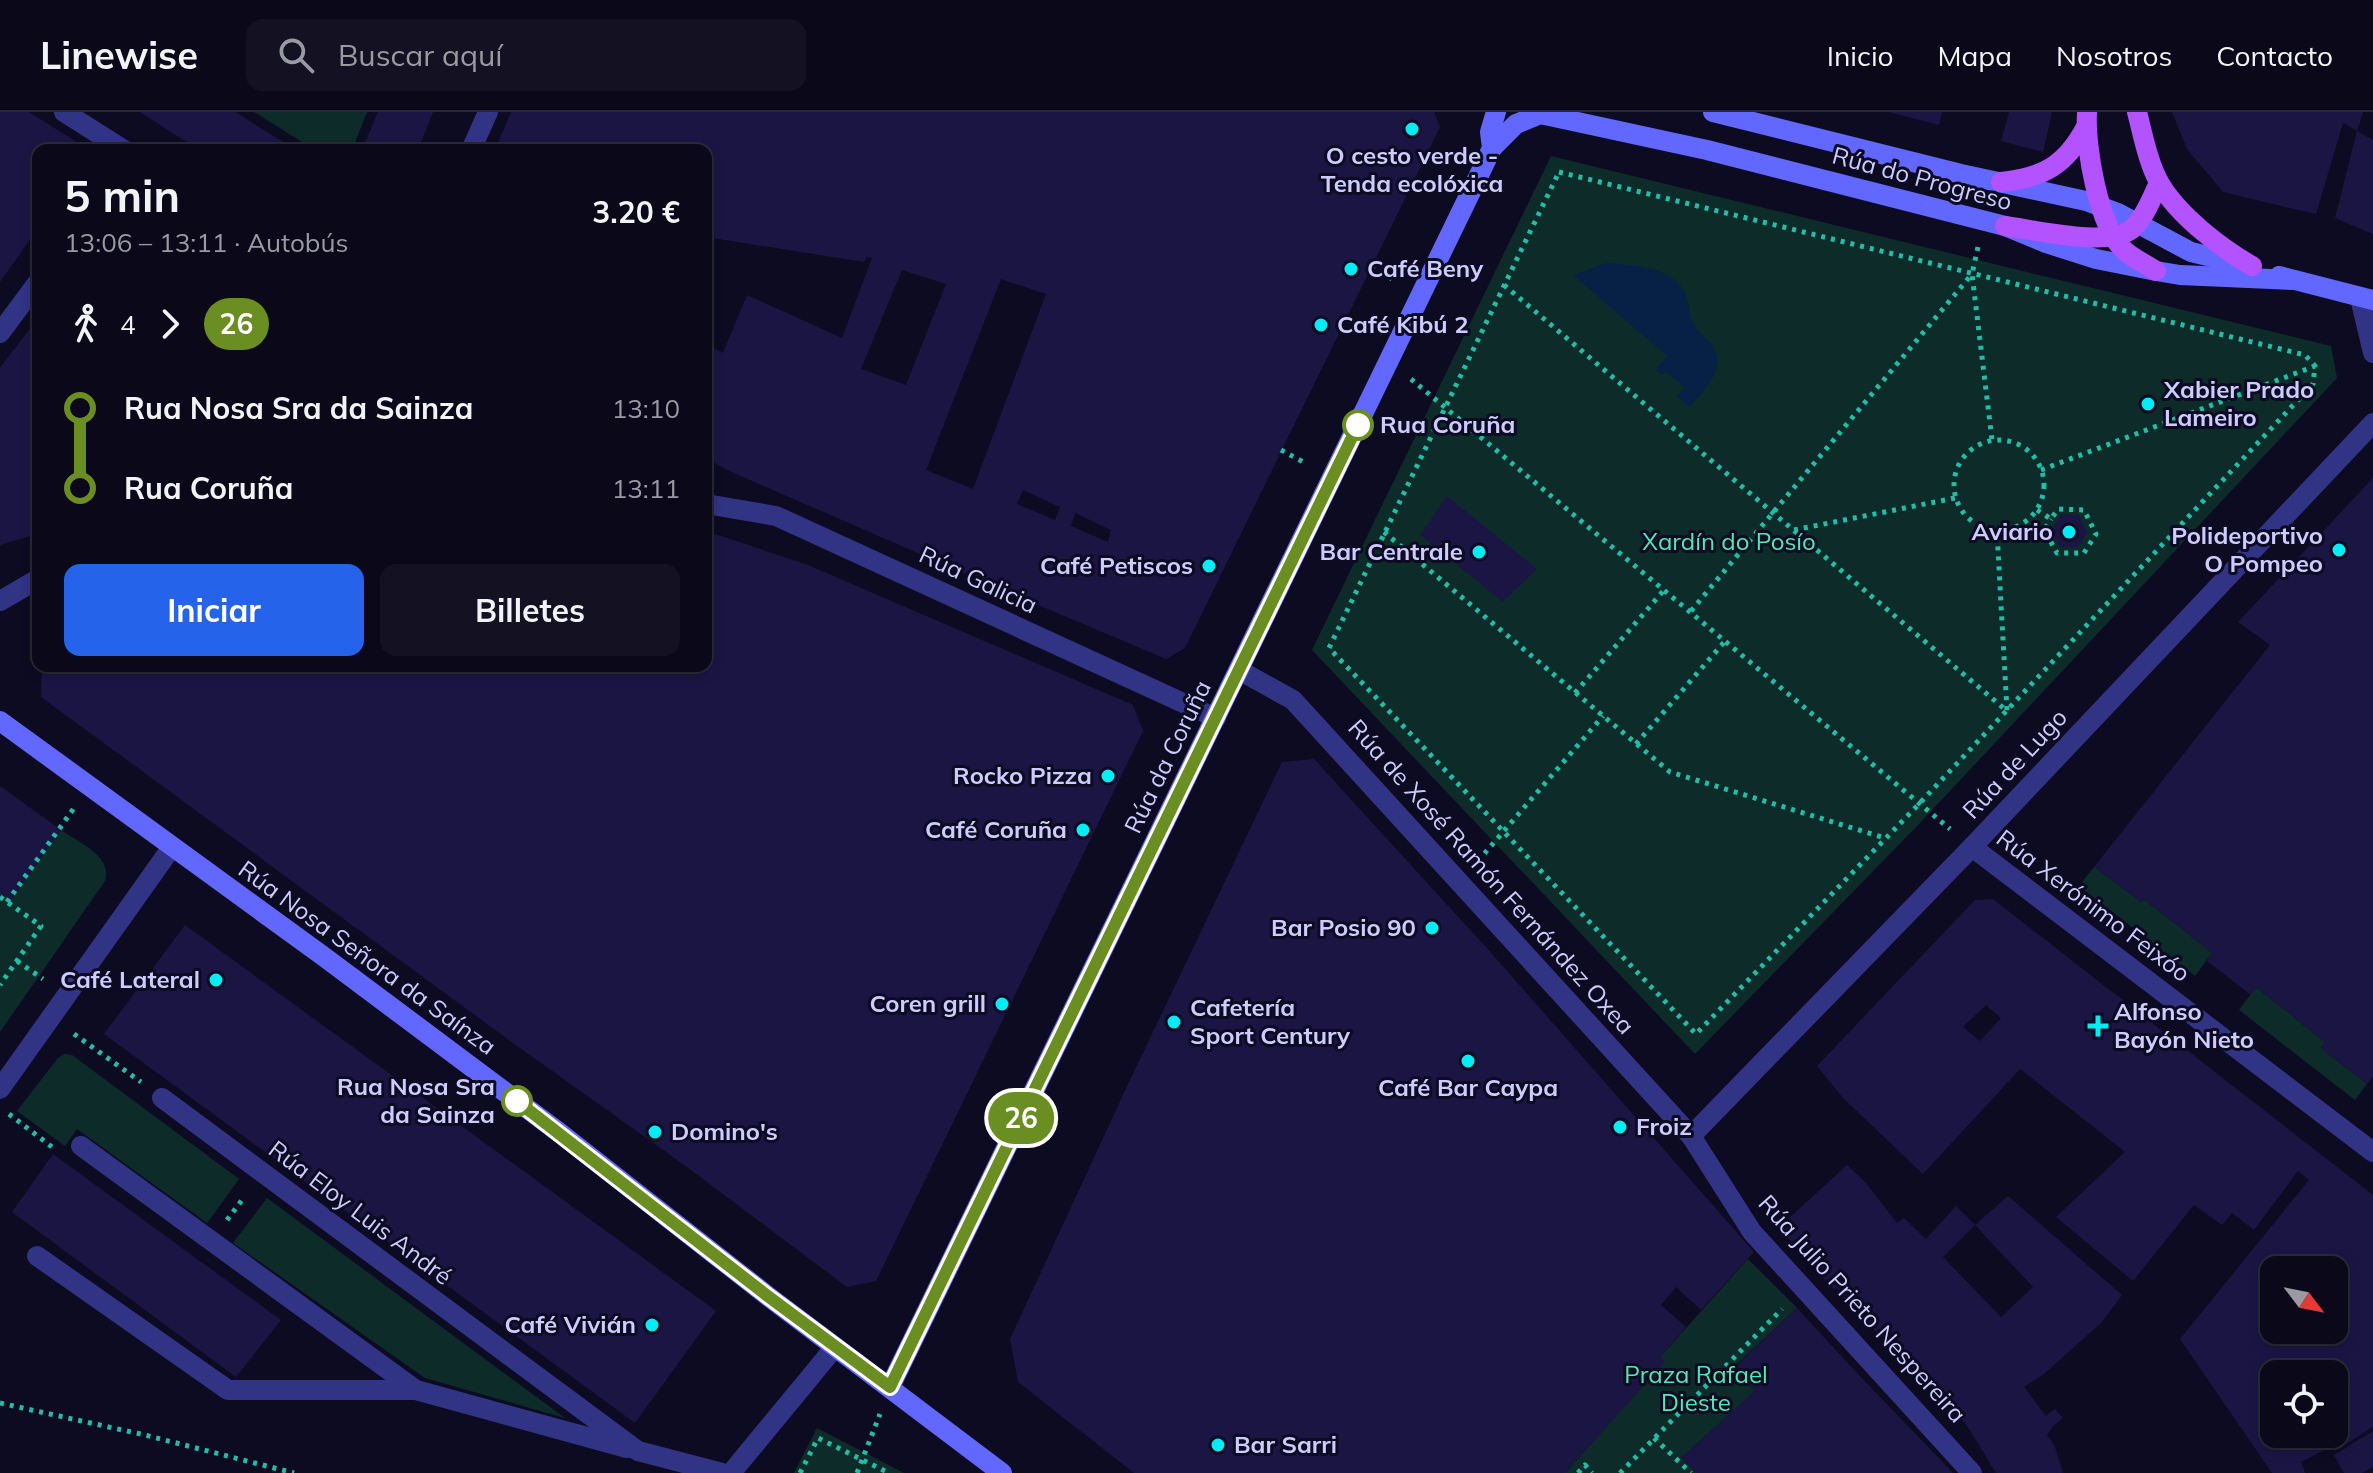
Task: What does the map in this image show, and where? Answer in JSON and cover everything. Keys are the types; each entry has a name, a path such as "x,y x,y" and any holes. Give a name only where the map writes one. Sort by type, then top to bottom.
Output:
{"main road":[{"path":"2137,112 2159,183 2223,249 2252,266"},
{"path":"2001,182 2025,180 2056,167 2077,144 2086,120"},
{"path":"2086,120 2094,185 2102,207 2123,249 2156,271"},
{"path":"2005,226 2097,238 2122,236 2137,223 2159,183"}],"street":[{"path":"64,112 115,144"},
{"path":"474,144 488,112"},
{"path":"1480,112 1492,148"},
{"name":"Rúa da Coruña","path":"890,1387 1492,148 1490,132 1496,112"},
{"name":"Rúa do Progreso","path":"1713,112 2102,207 2191,252 2367,299"},
{"name":"Rúa do Progreso","path":"1492,148 1516,124 1535,113 1707,150 2005,226 2096,259 2180,275 2293,280"},
{"path":"0,333 32,290"},
{"path":"2367,299 2373,353"},
{"name":"Rúa de Lugo","path":"1691,1136 1972,847 2373,423"},
{"name":"Rúa Galicia","path":"712,503 776,516 1216,718"},
{"path":"0,601 32,582"},
{"name":"Rúa de Xosé Ramón Fernández Oxea","path":"1239,670 1293,700 1691,1136"},
{"name":"Rúa Nosa Señora da Saínza","path":"0,721 560,1133 1002,1473"},
{"path":"0,1089 172,847"},
{"name":"Rúa Xerónimo Feixóo","path":"1972,847 2371,1146"},
{"name":"Rúa Eloy Luis André","path":"162,1098 638,1451"},
{"name":"Rúa Julio Prieto Nespereira","path":"1691,1136 1752,1232 1972,1473"},
{"name":"Rúa Eloy Luis André","path":"81,1146 416,1390"},
{"name":"Rúa Eloy Luis André","path":"37,1256 228,1390 416,1390 722,1473"},
{"path":"731,1473 835,1347"}],"path":[{"path":"1559,172 1972,274 2305,355 2315,366 2313,384 1886,839 1696,1034 1329,648 1559,172"},
{"path":"1978,247 1972,274 1992,440"},
{"path":"1691,611 1972,274"},
{"path":"1504,285 2007,711"},
{"path":"1389,361 1972,847"},
{"path":"2041,470 2315,366"},
{"path":"1992,440 2007,440 2022,446 2034,456 2041,470 2043,497 2037,510 2016,527 1997,532 1973,523 1962,512 1955,498 1953,483 1957,467 1965,454 1977,445 1992,440"},
{"path":"1793,530 1955,498"},
{"path":"2058,509 2084,510 2096,534 2084,553 2057,553 2044,530 2051,519 2058,509"},
{"path":"2037,510 2051,519"},
{"path":"1384,532 1670,772 1886,839"},
{"path":"1997,532 2007,711"},
{"path":"1575,693 1665,589"},
{"path":"1636,744 1726,640"},
{"path":"1460,881 1603,716"},
{"path":"7,902 89,787"},
{"path":"0,897 41,926 0,985"},
{"path":"51,1017 162,1098"},
{"path":"0,1107 70,1161 81,1146"},
{"path":"211,1241 262,1172"},
{"path":"1620,1473 1803,1288"},
{"path":"857,1473 890,1387"},
{"path":"0,1403 145,1435 294,1473"},
{"path":"813,1473 802,1471 818,1438 889,1473"},
{"path":"1654,1438 1691,1473"},
{"path":"1578,1473 1585,1465 1592,1473"}],"green space":[{"path":"254,112 367,112 354,144 305,144"},
{"name":"Xardín do Posío","path":"1551,156 2331,346 2337,378 1918,825 1695,1054 1312,650"},
{"path":"61,830 99,857 106,872 105,881 0,1032 0,892 11,900"},
{"path":"2094,867 2141,902 2144,899 2212,953 2195,976 2079,886"},
{"path":"2256,987 2325,1042 2321,1048 2367,1084 2355,1100 2239,1010"},
{"path":"65,1054 72,1055 239,1179 207,1223 77,1129 65,1146 17,1111 58,1058"},
{"path":"267,1198 565,1418 425,1378 233,1243"},
{"name":"Praza Rafael Dieste","path":"1748,1259 1797,1308 1733,1368 1755,1391 1681,1458 1697,1473 1565,1473 1664,1362 1660,1357"},
{"path":"817,1428 904,1473 794,1473"}],"water":[{"path":"1606,263 1661,272 1679,284 1685,293 1691,320 1717,356 1712,380 1690,407 1677,397 1684,387 1666,372 1662,375 1656,370 1667,356 1573,275"}],"building":[{"path":"0,112 29,112 76,144 32,144 32,237 0,282"},
{"path":"140,112 235,112 286,144 190,144"},
{"path":"378,112 433,112 420,144 365,144"},
{"path":"511,112 1434,112 1440,127 1185,648 1166,659 712,461 712,347 723,353 747,295 842,338 872,258 867,257 864,262 712,238 712,144 498,144","holes":["902,270 946,284 906,385 861,369","1001,279 1046,294 973,489 926,470","1023,490 1060,507 1055,520 1017,504","1075,513 1111,530 1108,542 1071,526"]},
{"path":"1889,112 1942,112 1939,125"},
{"path":"2009,112 2052,112 2043,152 2001,141"},
{"path":"2172,112 2363,112 2357,131 2343,123 2316,214 2223,192 2187,149"},
{"path":"2357,131 2373,140 2373,234 2335,218"},
{"path":"32,326 32,536 0,545 0,368"},
{"path":"2373,478 2373,1076 2367,1084 2321,1048 2325,1042 2256,987 2251,995 2207,961 2212,953 2144,899 2141,902 2094,867 2270,645 2238,622"},
{"name":"Bar Centrale","path":"1447,496 1537,569 1503,602 1420,535"},
{"name":"Aviario","path":"2061,514 2079,515 2087,533 2078,547 2060,547 2051,531"},
{"path":"712,533 808,565 1133,705 1143,731 876,1281 847,1287 41,697 42,672 712,672"},
{"path":"1314,759 1493,955 1754,1252 1701,1310 1676,1287 1661,1305 1686,1327 1660,1357 1665,1362 1565,1473 1134,1473 1018,1382 1010,1339 1129,1082 1282,762"},
{"path":"0,786 61,830 11,900 0,892"},
{"path":"1993,899 2373,1195 2373,1427 2348,1443 2348,1360 2260,1360 2260,1448 2328,1448 2301,1462 2305,1473 2272,1473 2180,1339 2309,1180 2298,1171 2254,1230 2232,1213 2222,1225 2194,1205 2133,1281 2056,1217 2125,1152 2020,1069 1923,1174 1843,1098 1817,1066 1975,900","holes":["1986,1005 2001,1018 1980,1041 1963,1027"]},
{"path":"185,925 716,1311 635,1423 104,1034"},
{"path":"53,1154 281,1320 236,1377 12,1212"},
{"path":"1847,1165 1866,1183 1897,1223 1904,1218 1926,1239 1956,1206 1975,1225 2008,1196 2122,1295 2101,1323 2044,1374 2024,1387 2046,1416 2055,1409 2063,1418 2047,1435 2055,1447 2063,1473 1996,1473 1966,1424 1950,1406 1870,1326 1837,1288 1834,1289 1801,1256 1800,1250 1778,1228","holes":["1975,1225 2033,1287 2001,1317 1943,1257"]},
{"path":"1797,1308 1953,1473 1697,1473 1681,1458 1755,1391 1733,1369"},
{"path":"2373,1431 2373,1467 2362,1473 2344,1473 2334,1455"}],"bus line":[{"name":"26","path":"517,1101 890,1387 1358,425"}],"place":[{"name":"O cesto verde - Tenda ecolóxica","path":"1412,129"},
{"name":"Café Beny","path":"1351,269"},
{"name":"Café Kibú 2","path":"1321,325"},
{"name":"Xabier Prado Lameiro","path":"2148,404"},
{"name":"Rua Coruña","path":"1358,425"},
{"name":"Aviario","path":"2069,532"},
{"name":"Polideportivo O Pompeo","path":"2339,550"},
{"name":"Bar Centrale","path":"1479,552"},
{"name":"Café Petiscos","path":"1209,566"},
{"name":"Rocko Pizza","path":"1108,776"},
{"name":"Café Coruña","path":"1083,830"},
{"name":"Bar Posio 90","path":"1432,928"},
{"name":"Café Lateral","path":"216,980"},
{"name":"Coren grill","path":"1002,1004"},
{"name":"Cafetería Sport Century","path":"1174,1022"},
{"name":"Alfonso Bayón Nieto","path":"2098,1026"},
{"name":"Café Bar Caypa","path":"1468,1061"},
{"name":"Rua Nosa Sra da Sainza","path":"517,1101"},
{"name":"Froiz","path":"1620,1127"},
{"name":"Domino's","path":"655,1132"},
{"name":"Café Vivián","path":"652,1325"},
{"name":"Bar Sarri","path":"1218,1445"}]}
